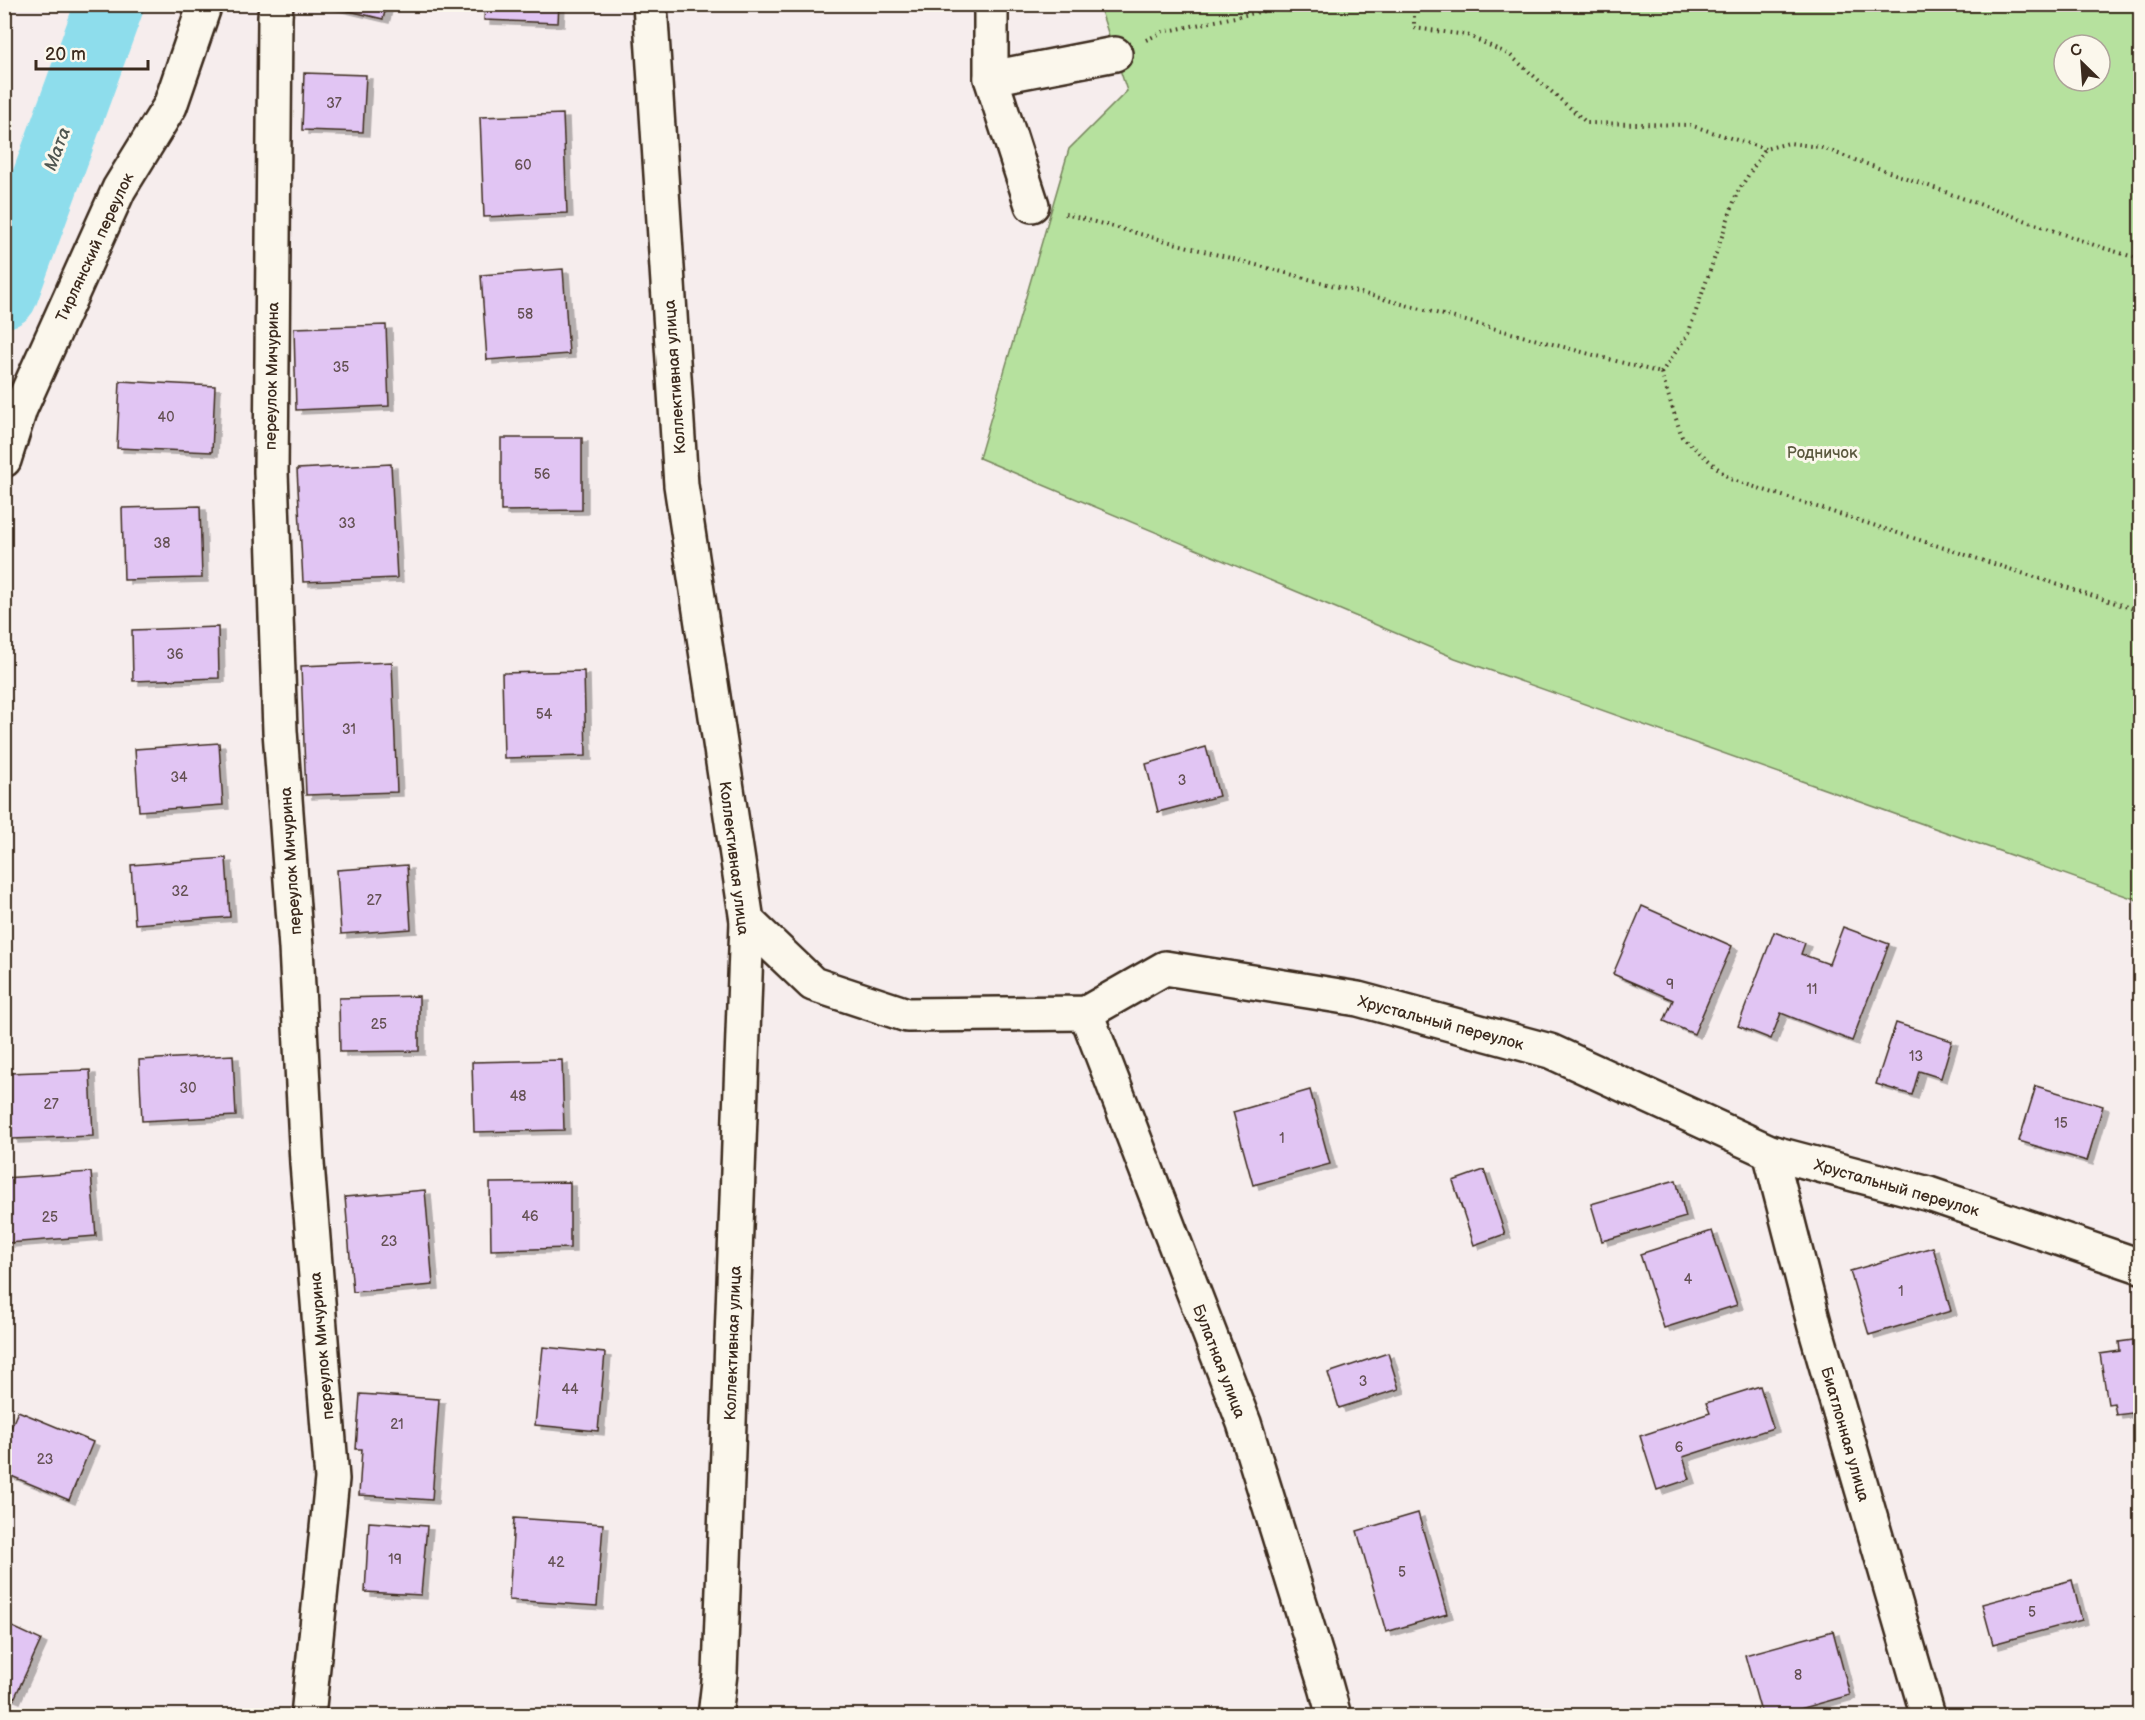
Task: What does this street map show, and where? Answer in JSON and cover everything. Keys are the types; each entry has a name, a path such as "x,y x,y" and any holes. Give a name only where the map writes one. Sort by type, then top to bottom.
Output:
{"street":[{"name":"Тирлянский переулок","path":"4,460 20,409 118,189 170,106 205,4"},
{"name":"переулок Мичурина","path":"276,4 271,472 280,719 296,948 307,1163 332,1479 308,1716"},
{"name":"Коллективная улица","path":"650,4 681,485 747,921 720,1672 715,1716"},
{"path":"992,4 991,78 1032,206"},
{"path":"991,78 1115,54"},
{"name":"Хрустальный переулок","path":"747,921 813,984 907,1015 1086,1013 1165,968 1358,999 1551,1051 1770,1152 1929,1194 2140,1266"},
{"name":"Булатная улица","path":"1086,1013 1244,1423 1334,1716"},
{"name":"Биатлонная улица","path":"1770,1152 1815,1327 1928,1716"}],"path":[{"path":"1115,54 1163,32 1297,4"},
{"path":"1414,4 1414,28 1467,36 1509,55 1587,123 1690,124 1765,150 1789,143 1819,147 2097,246 2140,259"},
{"path":"1661,374 1688,334 1737,193 1765,150"},
{"path":"1032,206 1661,374"},
{"path":"1661,374 1682,437 1730,479 2140,611"}],"green space":[{"name":"Родничок","path":"1099,5 2140,5 2140,901 1455,658 979,458 1069,149 1127,91"}],"building":[{"path":"320,4 387,4 383,19"},
{"path":"485,4 559,4 558,23 484,20"},
{"path":"304,73 366,75 363,132 302,130"},
{"path":"563,114 567,213 484,217 480,117"},
{"path":"563,269 569,354 487,360 481,275"},
{"path":"386,325 389,406 296,410 294,328"},
{"path":"120,381 215,386 212,452 117,448"},
{"path":"501,438 582,438 582,510 501,511"},
{"path":"391,464 397,578 303,582 297,469"},
{"path":"200,506 202,578 124,580 122,508"},
{"path":"218,627 219,678 133,681 132,630"},
{"path":"392,662 397,792 306,795 301,666"},
{"path":"584,671 586,756 504,758 502,673"},
{"path":"219,743 223,805 139,811 135,749"},
{"path":"1206,747 1219,796 1158,812 1146,764"},
{"path":"226,858 230,917 135,924 131,865"},
{"path":"407,865 411,929 341,934 337,870"},
{"path":"1642,906 1732,946 1694,1034 1664,1021 1673,1000 1613,974"},
{"path":"1843,927 1889,944 1852,1041 1781,1013 1771,1039 1738,1026 1774,932 1805,943 1801,954 1829,964"},
{"path":"419,996 419,1051 340,1052 339,998"},
{"path":"1896,1023 1952,1041 1941,1078 1919,1071 1912,1095 1876,1084"},
{"path":"233,1055 236,1116 142,1121 139,1060"},
{"path":"562,1060 564,1130 474,1132 472,1062"},
{"path":"90,1070 93,1136 12,1139 9,1073"},
{"path":"2036,1086 2103,1106 2087,1161 2019,1141"},
{"path":"1310,1090 1330,1164 1253,1185 1233,1112"},
{"path":"1484,1170 1505,1234 1474,1245 1453,1181"},
{"path":"91,1172 96,1236 8,1243 4,1178"},
{"path":"1676,1180 1686,1217 1602,1241 1591,1204"},
{"path":"570,1182 570,1248 491,1250 490,1183"},
{"path":"425,1190 433,1285 353,1292 345,1197"},
{"path":"1712,1231 1737,1305 1664,1328 1640,1254"},
{"path":"1933,1247 1951,1311 1869,1335 1850,1271"},
{"path":"2140,1339 2140,1428 2135,1429 2132,1413 2116,1415 2114,1403 2108,1404 2100,1354 2120,1351 2119,1342"},
{"path":"543,1347 605,1353 598,1431 535,1425"},
{"path":"1388,1353 1399,1389 1339,1408 1328,1373"},
{"path":"1760,1386 1773,1428 1683,1457 1690,1479 1657,1490 1640,1436 1710,1413 1706,1403"},
{"path":"360,1394 439,1399 432,1500 359,1495 362,1449 356,1449"},
{"path":"18,1411 93,1442 69,1500 4,1473 4,1444"},
{"path":"1418,1513 1447,1614 1386,1632 1357,1531"},
{"path":"514,1518 603,1524 597,1606 509,1600"},
{"path":"369,1522 427,1526 421,1595 365,1592"},
{"path":"2072,1580 2082,1620 1993,1644 1982,1604"},
{"path":"4,1623 41,1640 14,1699 4,1695"},
{"path":"1833,1631 1850,1695 1775,1716 1762,1716 1745,1655"}],"waterway":[{"name":"Мата","path":"4,294 110,4"}]}
